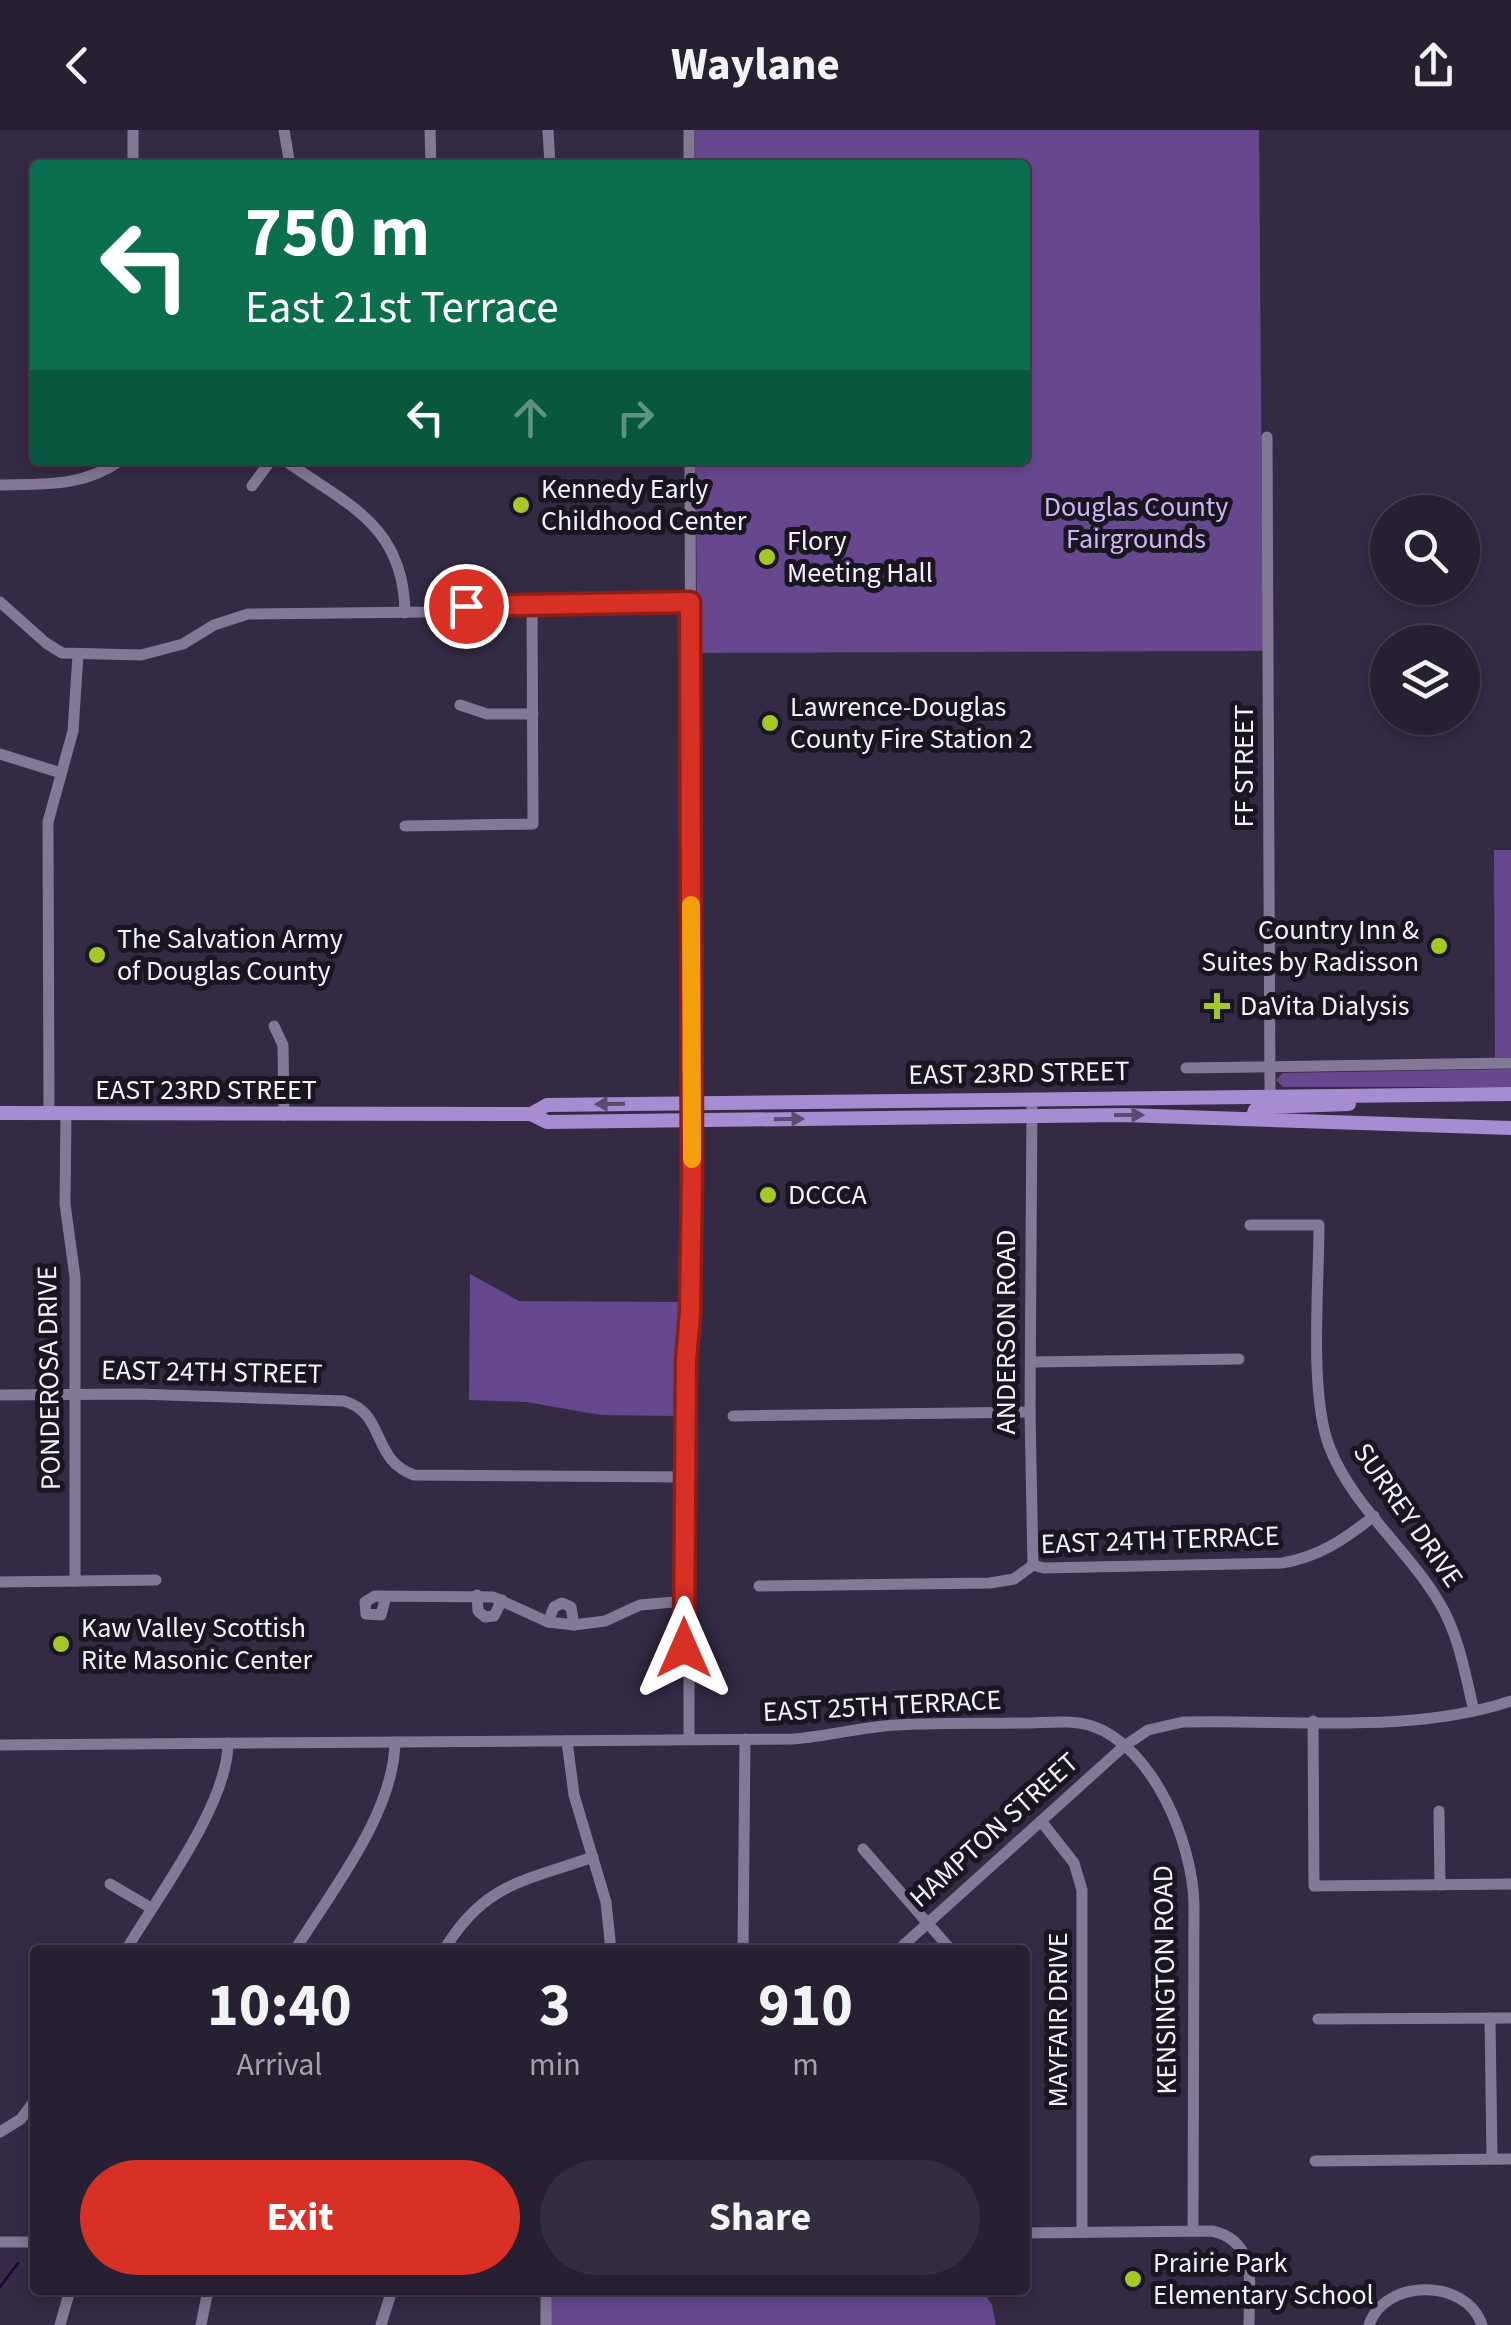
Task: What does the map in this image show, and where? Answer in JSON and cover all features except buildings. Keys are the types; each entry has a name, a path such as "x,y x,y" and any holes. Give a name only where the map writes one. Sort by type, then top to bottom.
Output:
{"main road":[{"path":"1252,1118 1255,1110 1262,1107 1387,1102 1413,1094"},
{"name":"EAST 23RD STREET","path":"531,1114 546,1105 1511,1094"},
{"name":"EAST 23RD STREET","path":"0,1113 531,1114 547,1122 1142,1115 1511,1128"}],"street":[{"path":"133,130 133,160"},
{"path":"284,130 289,160"},
{"path":"430,130 431,160"},
{"path":"548,130 550,160"},
{"path":"688,130 689,160"},
{"name":"FF STREET","path":"1267,437 1270,1095"},
{"path":"0,485 78,481 113,465"},
{"path":"252,486 267,465"},
{"path":"291,465 355,510 386,538 403,574 405,613"},
{"path":"689,1738 684,1601 692,1121 690,465"},
{"path":"0,602 54,649 78,655 142,655 162,652 214,625 248,614 405,613 486,603 690,602"},
{"path":"405,826 533,824 532,603"},
{"path":"49,1114 48,822 76,707 78,655"},
{"path":"460,705 487,714 532,714"},
{"path":"0,754 61,774"},
{"path":"274,1026 283,1044 284,1115"},
{"path":"1186,1068 1511,1063"},
{"name":"ANDERSON ROAD","path":"1032,1098 1033,1565"},
{"name":"PONDEROSA DRIVE","path":"66,1114 65,1204 75,1277 76,1581"},
{"name":"SURREY DRIVE","path":"1250,1225 1319,1225 1319,1394 1323,1426 1341,1472 1428,1584 1447,1616 1462,1657 1474,1711"},
{"path":"1031,1362 1239,1359"},
{"name":"EAST 24TH STREET","path":"0,1395 344,1401 366,1413 384,1452 395,1465 423,1476 685,1477"},
{"path":"733,1416 1030,1412"},
{"name":"EAST 24TH TERRACE","path":"759,1586 990,1582 1014,1579 1033,1565 1044,1568 1282,1563 1331,1548 1374,1516"},
{"path":"0,1582 156,1580"},
{"path":"386,1596 477,1595 502,1600 548,1622 574,1626 604,1620 640,1605 684,1601"},
{"path":"477,1595 478,1611 485,1618 496,1614 502,1600"},
{"path":"548,1622 554,1607 562,1603 571,1607 574,1626"},
{"path":"1123,1747 1148,1730 1183,1722 1406,1720 1511,1702"},
{"path":"1313,1721 1314,1886 1511,1884"},
{"name":"EAST 25TH TERRACE","path":"0,1746 810,1738 910,1724 1068,1723 1096,1727 1123,1747"},
{"path":"743,1945 744,1738"},
{"path":"567,1740 574,1796 606,1902 610,1945"},
{"path":"298,1945 382,1806 392,1775 395,1742"},
{"path":"129,1945 222,1788 228,1744"},
{"name":"HAMPTON STREET","path":"903,1945 1123,1747"},
{"name":"KENSINGTON ROAD","path":"1123,1747 1167,1801 1182,1832 1192,1874 1193,2231"},
{"path":"1439,1811 1440,1885"},
{"name":"MAYFAIR DRIVE","path":"1041,1820 1074,1863 1082,1890 1082,2232"},
{"path":"863,1850 947,1945"},
{"path":"447,1945 464,1920 495,1892 594,1857"},
{"path":"110,1884 151,1908"},
{"path":"1490,2018 1492,2160"},
{"path":"1318,2019 1511,2018"},
{"path":"0,2132 30,2106"},
{"path":"1315,2161 1511,2159"},
{"path":"1030,2233 1220,2233 1236,2241 1248,2261 1248,2325"},
{"path":"0,2242 30,2242"},
{"path":"1369,2325 1385,2300 1405,2292 1446,2292 1463,2298 1477,2312 1482,2325"},
{"path":"60,2325 69,2295"},
{"path":"201,2325 207,2295"},
{"path":"381,2325 390,2295"},
{"path":"546,2295 546,2325"}],"green space":[{"name":"Douglas County Fairgrounds","path":"695,130 1259,130 1263,651 697,653 696,465 1030,465 1030,160 695,160"},
{"path":"1494,850 1511,850 1511,1057 1495,1058"},
{"path":"1511,1069 1511,1087 1283,1087 1276,1080 1283,1073"},
{"path":"470,1274 519,1301 679,1302 684,1312 678,1348 678,1416 601,1415 526,1402 469,1400"},
{"path":"546,2295 985,2295 996,2325 546,2325"}],"waterway":[{"path":"0,2287 18,2263"}],"slow traffic":[{"path":"691,905 692,1159"}],"place":[{"name":"Kennedy Early Childhood Center","path":"521,505"},
{"name":"Flory Meeting Hall","path":"767,557"},
{"name":"Lawrence-Douglas County Fire Station 2","path":"770,723"},
{"name":"Country Inn & Suites by Radisson","path":"1439,946"},
{"name":"The Salvation Army of Douglas County","path":"97,955"},
{"name":"DaVita Dialysis","path":"1217,1006"},
{"name":"DCCCA","path":"768,1195"},
{"name":"Kaw Valley Scottish Rite Masonic Center","path":"61,1644"},
{"name":"Prairie Park Elementary School","path":"1133,2279"}],"route":[{"path":"466,606 690,602 692,1177 690,1313 686,1336 684,1648"}]}
